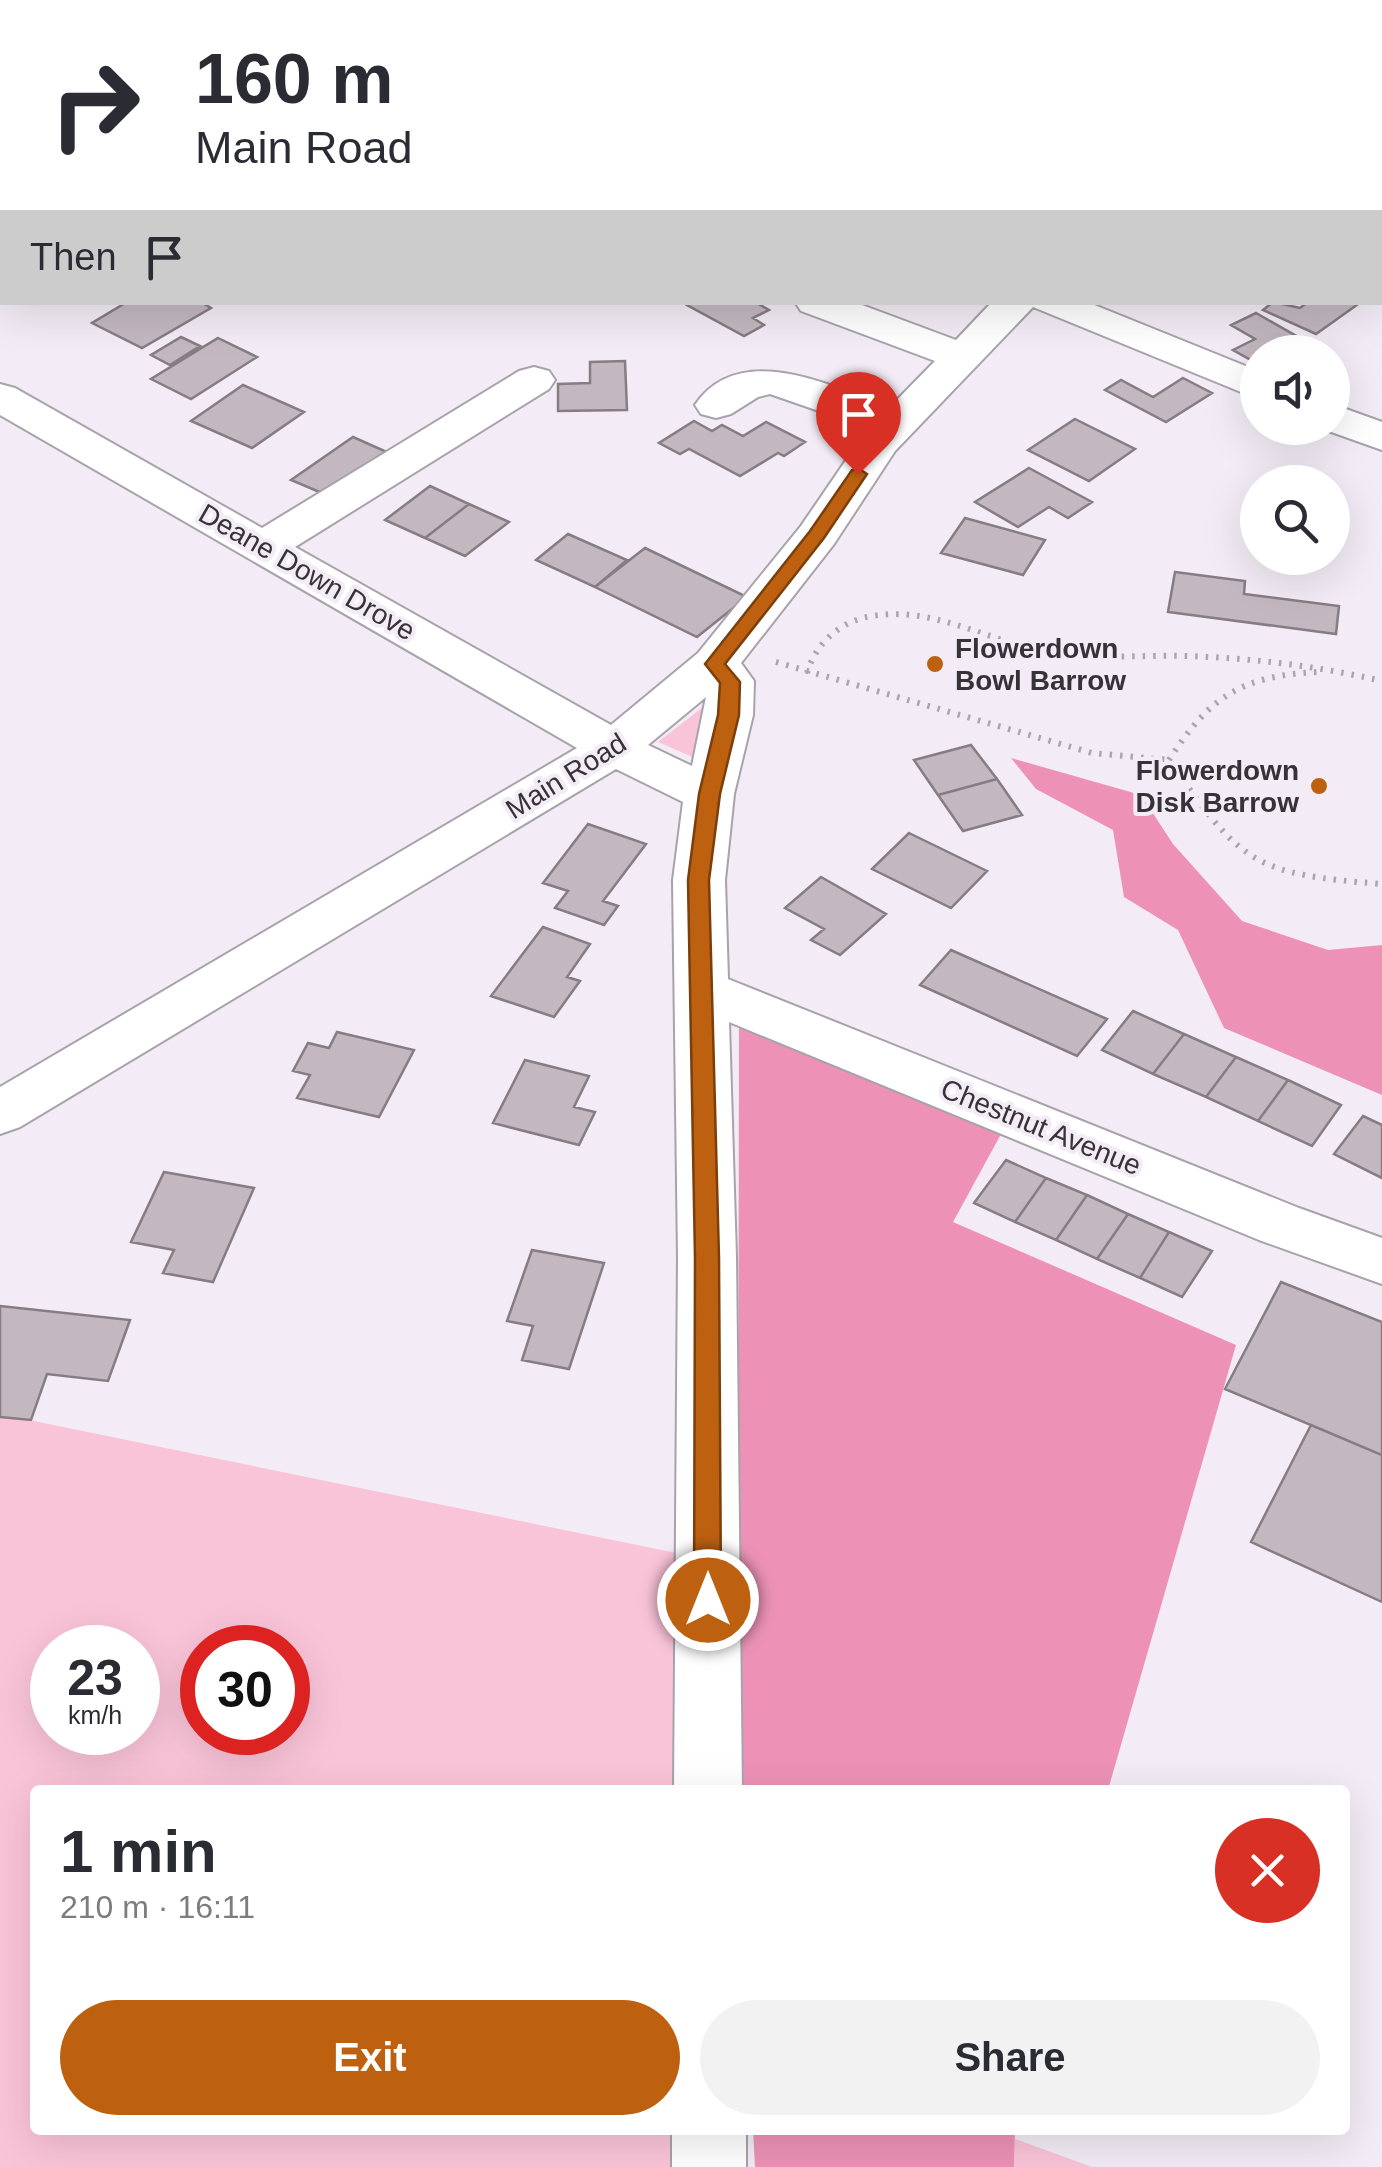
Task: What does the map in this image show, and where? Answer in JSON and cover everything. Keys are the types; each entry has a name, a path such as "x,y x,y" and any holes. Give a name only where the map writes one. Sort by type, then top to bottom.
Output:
{"street":[{"path":"799,305 962,356"},
{"name":"Main Road","path":"0,1113 614,748 715,664 758,614 878,443 1013,305"},
{"path":"1057,305 1240,379"},
{"path":"264,547 534,380"},
{"path":"716,404 744,388 772,380 896,424"},
{"name":"Deane Down Drove","path":"0,397 614,748 709,794"},
{"path":"1350,423 1382,436"},
{"path":"708,1785 707,1258 699,880 709,794 728,715 730,682 715,664"},
{"name":"Chestnut Avenue","path":"702,989 1279,1224 1382,1261"},
{"path":"709,2135 709,2167"}],"path":[{"path":"1170,760 1092,753 963,713 807,673 817,648 840,626 872,615 946,624 1028,649 1081,657 1284,661 1381,681"},
{"path":"1170,760 1206,708 1228,689 1275,672 1329,671"},
{"path":"1170,760 1200,804 1244,853 1287,872 1382,884"}],"shaded area":[{"path":"712,700 697,759 658,742"},
{"path":"1011,758 1141,795 1173,844 1242,921 1328,950 1382,945 1382,1095 1224,1028 1178,930 1124,897 1113,830 1036,789"},
{"path":"739,1027 1006,1125 953,1222 1236,1345 1109,1785 744,1785 738,1588"},
{"path":"0,1414 686,1555 687,1785 30,1785 30,2135 690,2135 690,2167 0,2167"},
{"path":"753,2135 1015,2135 1014,2167 755,2167"},
{"path":"1015,2139 1092,2167 1014,2167"}],"building":[{"path":"122,305 211,308 142,348 92,323"},
{"path":"687,305 760,305 769,310 753,318 764,325 744,336"},
{"path":"1269,305 1357,305 1316,334 1263,310"},
{"path":"1256,313 1295,335 1248,335 1231,325"},
{"path":"181,337 200,346 170,365 151,355"},
{"path":"218,338 257,357 191,399 151,379"},
{"path":"625,361 627,410 558,411 558,384 590,383 590,362"},
{"path":"1183,378 1212,393 1166,422 1105,390 1121,380 1153,397"},
{"path":"243,385 304,412 252,448 191,421"},
{"path":"1075,419 1135,449 1089,481 1028,450"},
{"path":"694,421 712,431 722,425 743,436 766,422 805,442 740,476 689,449 680,454 659,443"},
{"path":"353,437 398,457 336,499 291,480"},
{"path":"1029,468 1092,502 1068,518 1049,507 1018,527 975,502"},
{"path":"430,486 469,504 425,538 385,520"},
{"path":"469,504 509,522 465,556 425,538"},
{"path":"965,518 1045,540 1023,575 941,553"},
{"path":"568,534 627,560 595,587 536,560"},
{"path":"645,548 747,597 697,637 595,587"},
{"path":"1175,572 1245,581 1244,594 1339,606 1336,634 1168,612"},
{"path":"971,745 997,779 938,795 914,760"},
{"path":"997,779 1022,815 963,831 938,795"},
{"path":"588,824 646,844 603,901 618,906 604,925 555,908 568,891 543,883"},
{"path":"909,833 987,871 951,908 872,869"},
{"path":"821,877 886,914 840,955 811,940 824,929 785,908"},
{"path":"543,927 590,944 567,977 580,981 554,1017 491,996"},
{"path":"951,950 1107,1019 1077,1056 920,985"},
{"path":"1133,1011 1184,1034 1153,1074 1102,1050"},
{"path":"337,1032 414,1050 379,1117 297,1098 310,1075 293,1071 308,1043 329,1048"},
{"path":"1184,1034 1236,1057 1206,1097 1153,1074"},
{"path":"1236,1057 1288,1080 1258,1121 1206,1097"},
{"path":"525,1060 589,1076 574,1107 595,1112 579,1145 493,1123"},
{"path":"1288,1080 1341,1105 1312,1146 1258,1121"},
{"path":"1363,1116 1382,1125 1382,1178 1334,1154"},
{"path":"1006,1160 1046,1178 1015,1222 974,1203"},
{"path":"164,1172 254,1188 213,1282 163,1273 174,1250 131,1242"},
{"path":"1046,1178 1087,1195 1056,1240 1015,1222"},
{"path":"1087,1195 1128,1214 1097,1259 1056,1240"},
{"path":"1128,1214 1169,1232 1140,1278 1097,1259"},
{"path":"1169,1232 1212,1251 1182,1297 1140,1278"},
{"path":"532,1250 604,1263 569,1369 522,1360 533,1326 507,1321"},
{"path":"1281,1282 1382,1322 1382,1455 1225,1389"},
{"path":"0,1306 130,1320 108,1381 47,1374 31,1420 0,1417"},
{"path":"1311,1425 1382,1455 1382,1602 1251,1542"}],"place":[{"name":"Flowerdown Bowl Barrow","path":"935,664"},
{"name":"Flowerdown Disk Barrow","path":"1319,786"}],"route":[{"path":"708,1600 707,1258 699,880 709,794 728,715 730,682 715,664 758,614 858,474"}]}
